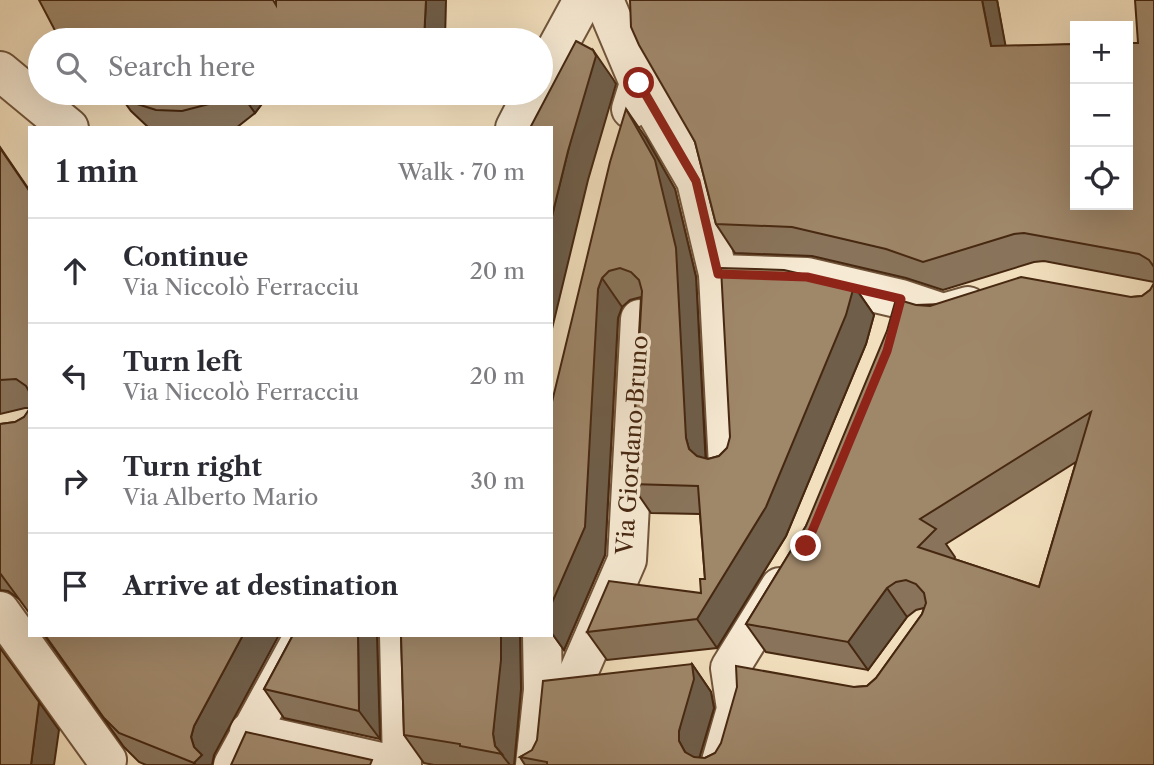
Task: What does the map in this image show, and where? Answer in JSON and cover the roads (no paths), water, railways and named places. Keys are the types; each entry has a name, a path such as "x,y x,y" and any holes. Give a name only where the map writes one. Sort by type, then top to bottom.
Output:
{"street":[{"path":"553,55 583,0"},
{"path":"604,0 639,83 696,181 718,274 728,466"},
{"path":"0,71 28,94"},
{"path":"620,147 639,83"},
{"path":"41,105 67,126"},
{"path":"516,126 527,105"},
{"path":"718,274 807,277 901,299 943,313 1003,295"},
{"path":"891,338 901,299"},
{"name":"Via Giordano Bruno","path":"557,689 627,560 640,319"},
{"path":"720,765 736,709 730,668 799,557"},
{"path":"0,611 107,760 106,765"},
{"path":"303,637 241,748 394,765"},
{"path":"399,637 402,765"},
{"path":"535,765 557,689 543,637"},
{"path":"691,673 730,668 771,675"},
{"path":"557,689 612,682"}]}
